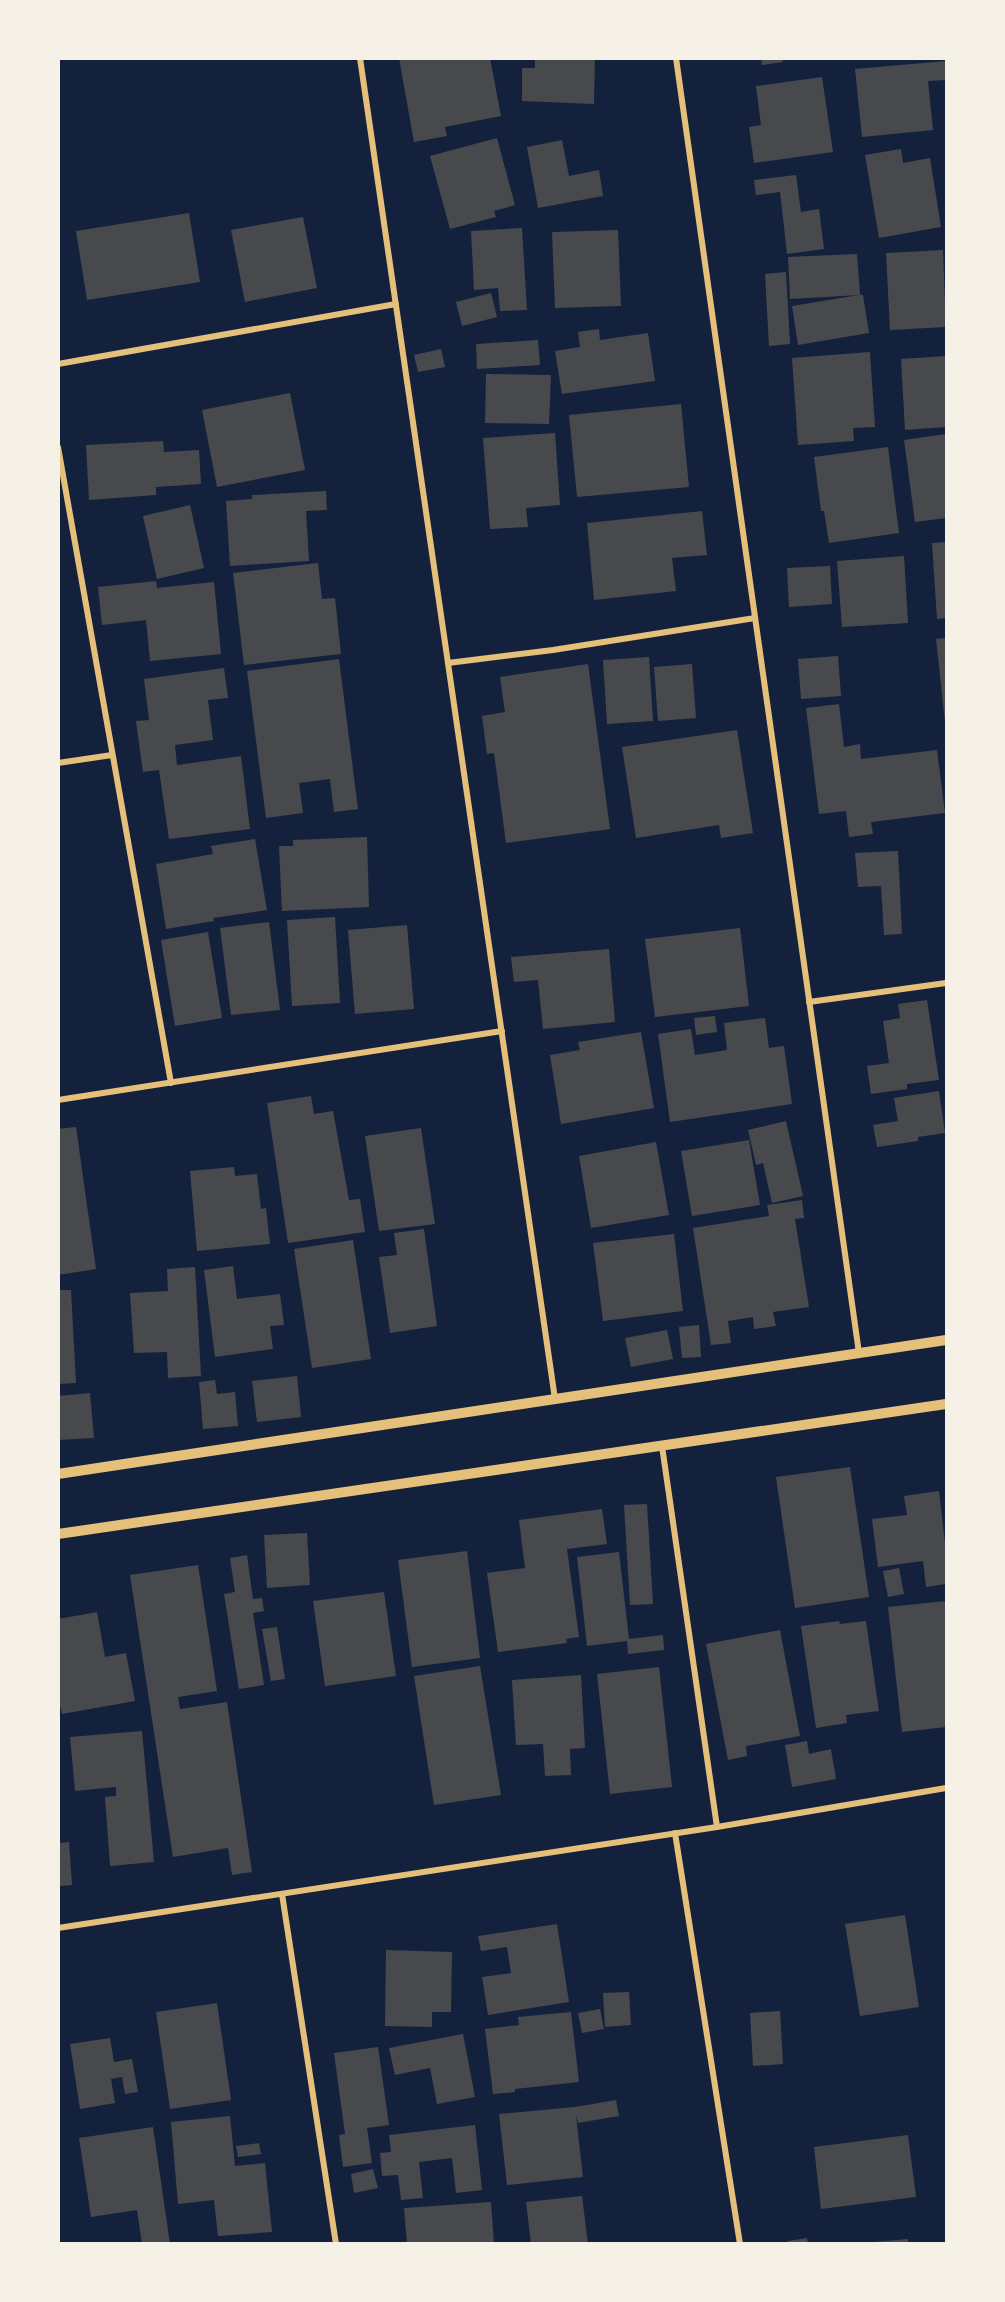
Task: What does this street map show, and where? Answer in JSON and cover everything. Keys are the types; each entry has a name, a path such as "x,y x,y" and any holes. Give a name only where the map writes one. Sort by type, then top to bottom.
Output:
{"street":[{"path":"360,58 555,1399"},
{"path":"676,58 859,1353"},
{"path":"58,364 396,304"},
{"path":"58,447 171,1083"},
{"path":"448,663 553,650 755,618"},
{"path":"58,763 112,755"},
{"path":"809,1002 946,983"},
{"path":"58,1100 502,1031"},
{"path":"58,1474 946,1340"},
{"path":"58,1534 946,1404"},
{"path":"662,1446 717,1827"},
{"path":"58,1928 717,1827 946,1788"},
{"path":"675,1833 740,2244"},
{"path":"282,1894 336,2244"}],"building":[{"path":"399,58 490,58 501,116 445,127 447,136 414,142"},
{"path":"535,58 595,58 594,104 522,101 522,68 535,68"},
{"path":"761,58 782,58 783,62 762,65"},
{"path":"946,61 946,80 928,81 933,130 862,137 855,69"},
{"path":"822,77 833,152 754,163 749,127 761,125 756,86"},
{"path":"497,138 515,205 494,211 496,217 450,229 430,156"},
{"path":"562,140 569,176 599,170 603,196 538,208 527,147"},
{"path":"901,149 903,163 930,158 941,227 879,238 865,155"},
{"path":"796,175 801,212 819,209 824,249 787,254 780,192 756,195 754,180"},
{"path":"189,213 200,282 87,300 76,231"},
{"path":"303,217 317,288 245,302 231,230"},
{"path":"522,228 527,310 500,311 498,288 474,290 471,231"},
{"path":"618,230 621,306 555,308 552,232"},
{"path":"943,250 946,327 890,330 886,253"},
{"path":"857,254 860,295 790,299 788,257"},
{"path":"786,272 790,344 769,346 765,274"},
{"path":"491,293 497,317 462,326 456,302"},
{"path":"863,295 869,333 798,345 792,306"},
{"path":"599,329 600,340 648,333 655,381 562,394 555,351 580,347 578,332"},
{"path":"538,340 540,365 477,369 476,344"},
{"path":"441,349 445,367 418,372 414,355"},
{"path":"870,352 875,427 853,428 854,441 798,445 792,358"},
{"path":"946,356 946,427 905,430 901,359"},
{"path":"486,374 551,375 549,424 485,423"},
{"path":"290,393 305,470 217,487 202,410"},
{"path":"681,404 689,487 577,497 569,415"},
{"path":"555,433 560,505 526,508 528,527 490,529 483,438"},
{"path":"946,434 946,518 915,522 904,440"},
{"path":"163,441 164,452 199,450 201,484 156,487 156,495 89,500 86,445"},
{"path":"888,447 899,533 829,543 824,511 821,511 814,457"},
{"path":"326,491 327,510 306,511 309,561 230,566 226,501 252,499 252,495"},
{"path":"190,505 204,568 157,579 143,516"},
{"path":"702,511 707,555 672,558 676,591 594,600 587,523"},
{"path":"946,542 946,618 937,619 932,543"},
{"path":"904,556 908,623 842,627 837,561"},
{"path":"318,563 322,599 335,598 341,654 244,665 233,573"},
{"path":"830,566 832,604 789,607 787,568"},
{"path":"156,581 157,588 214,582 221,654 150,661 146,620 102,625 98,587"},
{"path":"946,638 946,722 945,722 936,639"},
{"path":"838,656 841,696 801,699 798,659"},
{"path":"649,657 653,721 607,724 603,660"},
{"path":"339,659 358,809 334,812 330,779 299,783 303,813 266,818 247,671"},
{"path":"588,664 610,829 506,843 494,753 487,754 482,716 505,712 500,677"},
{"path":"692,664 696,718 658,721 654,667"},
{"path":"224,668 228,698 208,700 213,740 175,745 177,765 241,756 250,829 169,839 159,770 143,772 136,721 149,720 144,679"},
{"path":"839,704 844,747 860,744 861,759 937,750 945,813 871,822 873,834 849,837 846,811 819,814 806,708"},
{"path":"737,730 753,833 721,838 719,825 636,838 622,747"},
{"path":"367,837 369,907 282,911 279,846 293,846 293,840"},
{"path":"255,839 267,910 213,918 214,921 166,929 156,864 213,854 211,846"},
{"path":"898,851 902,934 884,935 881,886 858,887 855,853"},
{"path":"335,917 340,1003 292,1006 287,920"},
{"path":"269,922 280,1010 231,1015 220,928"},
{"path":"407,925 414,1009 355,1014 348,930"},
{"path":"740,928 749,1006 655,1017 645,939"},
{"path":"208,932 222,1018 175,1026 161,940"},
{"path":"609,949 615,1022 543,1029 538,980 514,982 511,957"},
{"path":"927,1000 939,1080 907,1084 907,1089 871,1094 867,1066 889,1063 883,1021 900,1018 898,1004"},
{"path":"715,1016 717,1032 696,1035 694,1018"},
{"path":"765,1018 769,1048 784,1046 792,1104 670,1122 658,1034 691,1029 695,1055 727,1050 724,1023"},
{"path":"641,1032 654,1108 561,1124 550,1055 580,1050 578,1042"},
{"path":"939,1091 945,1133 918,1137 918,1141 877,1147 873,1125 898,1121 894,1098"},
{"path":"311,1096 314,1114 333,1111 349,1200 360,1199 365,1232 288,1243 267,1103"},
{"path":"786,1121 803,1196 772,1203 763,1163 756,1165 748,1130"},
{"path":"76,1127 96,1269 58,1275 58,1129"},
{"path":"421,1128 435,1224 379,1231 365,1136"},
{"path":"749,1140 760,1205 692,1216 681,1151"},
{"path":"656,1142 669,1215 591,1228 579,1156"},
{"path":"234,1167 235,1176 257,1174 261,1209 266,1208 270,1244 197,1251 190,1171"},
{"path":"802,1200 804,1218 795,1219 809,1307 773,1312 776,1326 754,1329 753,1317 728,1321 731,1343 711,1345 693,1228 769,1216 767,1205"},
{"path":"424,1229 437,1326 390,1333 379,1257 397,1255 394,1233"},
{"path":"674,1234 683,1311 603,1321 593,1243"},
{"path":"353,1240 371,1359 312,1368 294,1249"},
{"path":"233,1266 237,1299 280,1294 284,1325 270,1326 273,1349 215,1357 204,1270"},
{"path":"195,1267 201,1376 168,1378 167,1352 134,1353 130,1293 168,1291 167,1269"},
{"path":"58,1290 71,1290 76,1383 58,1384"},
{"path":"699,1325 701,1357 682,1358 679,1327"},
{"path":"667,1330 673,1359 631,1367 625,1338"},
{"path":"297,1376 301,1417 257,1422 252,1381"},
{"path":"215,1380 217,1394 235,1392 238,1426 203,1429 199,1382"},
{"path":"90,1393 94,1438 58,1440 58,1396"},
{"path":"850,1467 869,1597 795,1608 776,1477"},
{"path":"939,1491 946,1552 946,1584 926,1587 923,1561 878,1567 872,1519 907,1515 904,1496"},
{"path":"647,1504 653,1604 630,1605 624,1505"},
{"path":"602,1509 607,1544 567,1549 579,1637 566,1639 567,1643 498,1652 487,1573 525,1568 519,1520"},
{"path":"307,1533 310,1585 267,1588 264,1535"},
{"path":"467,1551 480,1658 412,1667 398,1560"},
{"path":"619,1552 629,1639 663,1635 664,1650 628,1654 627,1641 587,1646 577,1557"},
{"path":"247,1555 253,1599 262,1598 264,1611 253,1613 264,1685 239,1689 224,1594 235,1592 230,1558"},
{"path":"198,1565 217,1691 178,1697 180,1709 227,1702 252,1872 232,1875 228,1848 173,1857 130,1575"},
{"path":"899,1568 904,1594 888,1597 883,1571"},
{"path":"384,1592 396,1676 325,1686 313,1601"},
{"path":"946,1601 946,1727 902,1732 888,1607"},
{"path":"97,1612 105,1657 126,1653 135,1701 62,1714 58,1697 58,1619"},
{"path":"839,1621 840,1624 866,1621 879,1711 846,1715 847,1723 816,1728 801,1626"},
{"path":"277,1627 285,1679 271,1681 262,1629"},
{"path":"780,1630 800,1736 746,1746 747,1756 728,1760 706,1644"},
{"path":"480,1666 501,1795 434,1805 414,1676"},
{"path":"659,1667 672,1787 610,1794 597,1674"},
{"path":"581,1675 585,1748 570,1749 571,1775 545,1776 543,1744 516,1745 512,1680"},
{"path":"142,1731 154,1862 110,1866 105,1797 116,1796 116,1787 75,1791 70,1737"},
{"path":"807,1741 809,1754 831,1749 836,1779 792,1787 785,1745"},
{"path":"69,1842 72,1885 58,1886 58,1843"},
{"path":"905,1915 919,2007 860,2016 845,1924"},
{"path":"557,1924 569,2002 488,2015 482,1977 511,1973 507,1947 481,1951 478,1936"},
{"path":"386,1950 452,1952 451,2012 432,2012 432,2027 385,2026"},
{"path":"629,1992 631,2025 605,2027 603,1993"},
{"path":"217,2003 231,2100 170,2109 156,2012"},
{"path":"600,2009 604,2029 582,2033 578,2013"},
{"path":"780,2011 783,2064 753,2066 750,2013"},
{"path":"571,2012 579,2082 515,2089 515,2092 493,2094 485,2029 519,2025 518,2017"},
{"path":"463,2034 475,2097 437,2104 430,2068 395,2075 389,2048"},
{"path":"110,2038 114,2062 132,2059 138,2092 125,2094 122,2077 111,2079 115,2103 80,2109 70,2044"},
{"path":"378,2047 389,2125 367,2128 372,2163 343,2167 339,2135 345,2134 334,2053"},
{"path":"616,2100 619,2116 578,2123 576,2116 583,2177 507,2185 499,2114 575,2107"},
{"path":"230,2116 235,2166 265,2163 272,2232 218,2236 214,2200 178,2204 171,2122"},
{"path":"475,2125 482,2190 456,2193 452,2158 419,2162 423,2198 401,2200 398,2175 382,2176 380,2153 391,2152 389,2135"},
{"path":"153,2127 170,2244 142,2244 137,2210 91,2217 79,2138"},
{"path":"908,2135 916,2197 821,2209 814,2147"},
{"path":"259,2143 261,2154 238,2157 236,2146"},
{"path":"373,2169 378,2188 354,2193 351,2174"},
{"path":"582,2196 588,2244 531,2244 526,2202"},
{"path":"491,2202 494,2244 407,2244 404,2208"},
{"path":"807,2238 808,2244 788,2244 788,2241"},
{"path":"908,2239 908,2244 875,2244 875,2242"}]}
